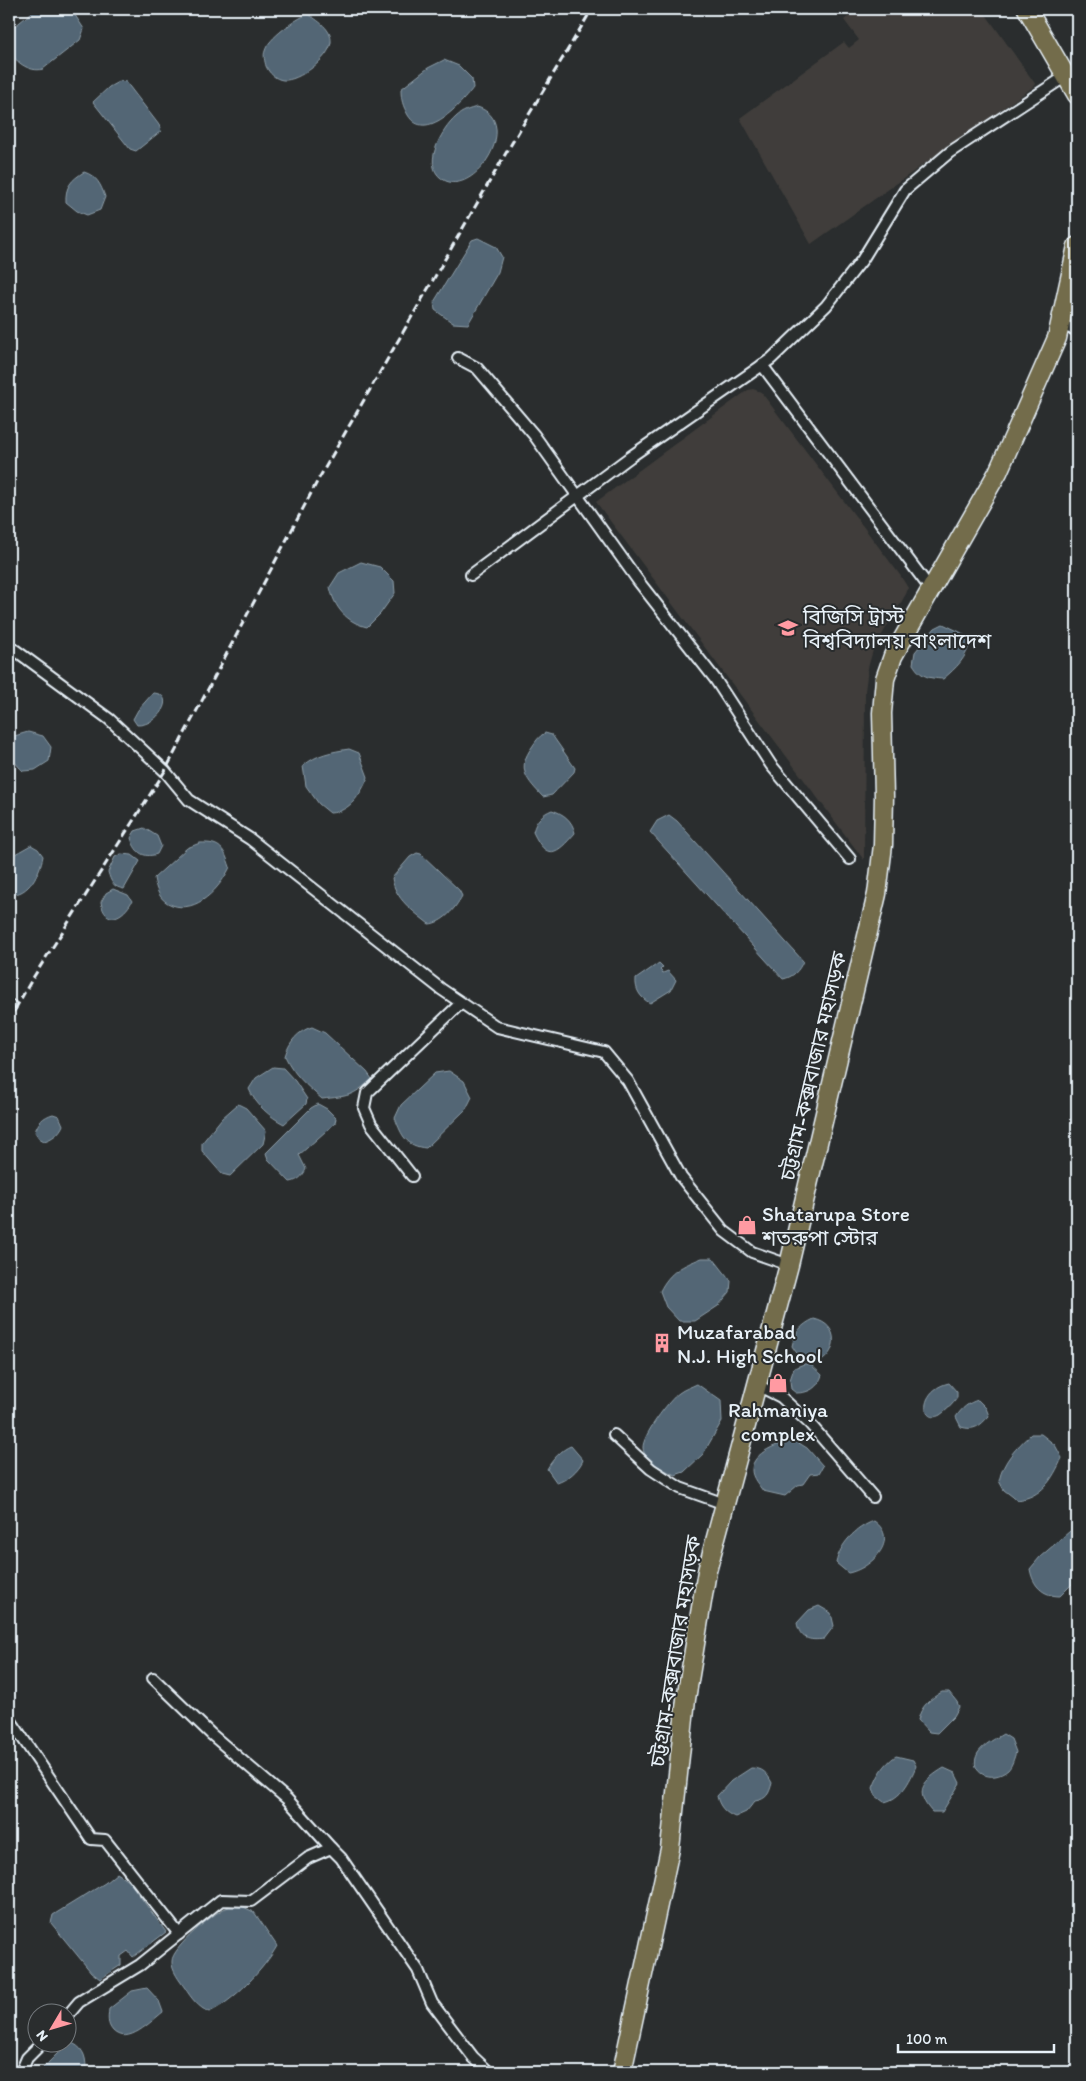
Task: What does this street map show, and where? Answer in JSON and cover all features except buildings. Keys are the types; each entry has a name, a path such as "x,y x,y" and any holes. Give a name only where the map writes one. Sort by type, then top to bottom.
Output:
{"highway":[{"path":"1027,9 1077,95"},
{"name":"চট্টগ্রাম-কক্সবাজার মহাসড়ক","path":"622,2072 670,1849 688,1690 707,1571 789,1265 877,894 883,845 882,713 885,679 893,656 932,591 998,472 1057,338 1077,246"}],"street":[{"path":"471,575 576,496 771,359 826,306 862,260 905,190 950,152 1066,76"},
{"path":"1060,325 1077,330"},
{"path":"458,358 477,368 534,435 639,582 715,679 771,765 850,859"},
{"path":"762,365 932,591"},
{"path":"9,648 15,650 109,719 165,771 189,800 250,839 461,1003 497,1027 604,1052 628,1081 681,1177 724,1231 752,1252 789,1265"},
{"path":"412,1176 371,1124 364,1108 367,1093 461,1003"},
{"path":"757,1385 781,1397 810,1424 873,1497"},
{"path":"614,1435 651,1468 680,1488 725,1504"},
{"path":"153,1678 211,1734 287,1798 341,1858 418,1970 432,2003 473,2057 489,2072"},
{"path":"9,1718 91,1839 105,1840 179,1934"},
{"path":"77,2004 140,1965 221,1900 251,1901 308,1858 332,1848"},
{"path":"21,2072 27,2058 31,2054"}],"shaded area":[{"path":"858,9 982,9 1036,85 811,244 740,118 844,42 849,48 859,40 844,20"},
{"name":"বিজিসি ট্রাস্ট বিশ্ববিদ্যালয় বাংলাদেশ","path":"753,389 761,392 908,588 873,650 868,668 865,691 864,860 596,502 748,390"}],"water":[{"path":"36,9 71,9 84,29 80,40 43,69 38,70 22,65 14,57 9,47 9,31"},
{"path":"308,14 327,29 331,37 329,48 319,62 305,73 289,80 275,77 266,66 264,59 267,46 283,29"},
{"path":"444,60 459,66 472,79 473,88 461,103 443,118 424,125 415,123 405,109 401,89 428,68"},
{"path":"120,81 126,82 159,125 161,131 136,151 130,149 93,102 109,87"},
{"path":"477,107 490,114 496,126 495,140 490,154 482,167 471,177 458,182 446,181 438,175 434,168 435,149 444,131 458,115 466,110"},
{"path":"84,172 98,182 105,197 100,210 87,215 77,211 66,202 70,184"},
{"path":"478,238 496,247 502,257 498,272 468,324 453,323 435,310 434,302 472,240"},
{"path":"361,562 380,567 394,581 395,593 380,614 367,627 360,625 342,613 330,587 339,573"},
{"path":"943,624 962,633 970,641 969,647 960,662 943,679 922,674 913,664 915,652 935,628"},
{"path":"153,693 160,695 164,699 162,710 152,721 137,725 133,719 138,710"},
{"path":"28,732 43,736 51,747 49,761 35,770 23,771 11,756 10,743 11,737"},
{"path":"545,733 552,735 575,768 574,772 552,795 543,797 528,780 524,768 527,755 538,739"},
{"path":"349,749 359,753 368,777 362,790 349,806 330,813 319,804 306,786 303,766 319,756"},
{"path":"552,810 567,818 572,824 575,833 563,846 553,852 543,848 533,832 540,818"},
{"path":"669,815 677,821 803,961 798,971 783,979 650,832 657,821"},
{"path":"144,828 157,836 161,846 157,854 143,855 135,847 131,838 135,831"},
{"path":"200,843 213,844 221,848 230,867 226,875 214,891 190,906 181,907 164,901 159,894 154,878 187,848"},
{"path":"31,845 38,849 43,856 36,876 23,891 17,894 10,894 9,861 15,854"},
{"path":"417,853 421,854 459,890 462,896 456,906 444,918 434,923 429,924 411,909 397,892 392,878 410,857"},
{"path":"121,854 132,855 140,861 124,889 113,884 108,872 115,857"},
{"path":"113,889 128,895 132,901 129,907 120,915 110,917 103,910 101,902 106,893"},
{"path":"659,963 663,967 660,970 663,973 668,971 676,980 671,990 650,1003 643,999 639,993 636,979"},
{"path":"312,1027 325,1033 367,1072 372,1079 349,1095 322,1099 296,1074 285,1056 295,1038 302,1031"},
{"path":"273,1067 283,1068 295,1081 307,1099 306,1104 284,1124 264,1110 255,1100 249,1089 256,1078"},
{"path":"449,1071 464,1081 472,1097 466,1109 426,1148 414,1145 403,1135 395,1118 401,1105 435,1073"},
{"path":"238,1104 246,1108 266,1131 263,1144 230,1176 222,1174 202,1151 202,1143 222,1118"},
{"path":"318,1104 327,1109 336,1118 335,1123 299,1155 306,1169 300,1178 290,1182 268,1159 266,1153 311,1108"},
{"path":"53,1114 59,1116 63,1125 60,1131 44,1141 35,1132 41,1120"},
{"path":"702,1258 713,1258 731,1281 730,1292 718,1306 695,1321 679,1321 666,1307 660,1291 677,1270"},
{"path":"814,1319 827,1325 833,1334 833,1344 829,1354 822,1360 813,1363 802,1358 792,1346 799,1330"},
{"path":"810,1364 822,1375 812,1389 796,1393 791,1389 790,1380 794,1368"},
{"path":"949,1383 957,1392 957,1398 940,1415 934,1417 929,1415 926,1411 926,1405 932,1392"},
{"path":"697,1384 721,1401 722,1421 703,1454 684,1472 675,1475 647,1457 643,1448 644,1442 651,1427 669,1403 681,1392"},
{"path":"978,1400 986,1408 989,1416 976,1427 961,1427 956,1417 966,1406"},
{"path":"1031,1434 1041,1434 1055,1445 1062,1458 1050,1480 1040,1491 1017,1500 1004,1490 999,1481 1007,1461"},
{"path":"794,1440 807,1448 823,1466 819,1473 810,1474 803,1484 798,1485 785,1496 763,1491 753,1476 753,1464 768,1449"},
{"path":"571,1446 583,1460 572,1474 565,1480 557,1483 547,1469 558,1455"},
{"path":"874,1521 882,1529 884,1537 879,1553 865,1566 848,1573 836,1563 841,1549 855,1532"},
{"path":"1077,1525 1077,1579 1060,1596 1044,1592 1036,1585 1030,1569 1040,1557"},
{"path":"819,1606 831,1613 834,1626 824,1639 814,1640 806,1638 800,1633 797,1623 809,1610"},
{"path":"942,1692 949,1692 959,1707 954,1716 937,1733 929,1732 918,1720 919,1715 927,1703"},
{"path":"1003,1734 1011,1739 1016,1752 1011,1766 1002,1774 995,1776 983,1774 978,1771 976,1766 975,1760 978,1753 986,1744"},
{"path":"896,1756 913,1760 916,1766 908,1783 900,1793 884,1802 876,1796 873,1788 882,1770"},
{"path":"751,1768 764,1772 772,1783 771,1787 765,1797 755,1801 746,1812 735,1817 723,1809 717,1796 731,1781"},
{"path":"944,1768 955,1773 960,1783 942,1812 932,1812 923,1798 923,1787 931,1777"},
{"path":"117,1873 128,1880 166,1932 133,1957 128,1951 121,1956 121,1965 100,1979 91,1972 51,1923 53,1915 105,1883"},
{"path":"241,1906 254,1912 277,1946 248,1984 228,2001 209,2012 199,2005 178,1979 174,1972 172,1961 179,1948 203,1924 226,1908"},
{"path":"147,1988 159,2001 163,2012 146,2026 132,2034 125,2036 113,2031 108,2018 109,2009 132,1991"},
{"path":"78,2047 85,2059 86,2068 82,2072 42,2072 43,2068 57,2054 78,2054"}],"railway":[{"path":"9,1020 31,981 165,771 318,480 506,153 592,9"}],"place":[{"name":"বিজিসি ট্রাস্ট বিশ্ববিদ্যালয় বাংলাদেশ","path":"788,628"},
{"name":"Shatarupa Store শতরুপা স্টোর","path":"747,1225"},
{"name":"Muzafarabad N.J. High School","path":"662,1343"},
{"name":"Rahmaniya complex","path":"778,1383"}]}
